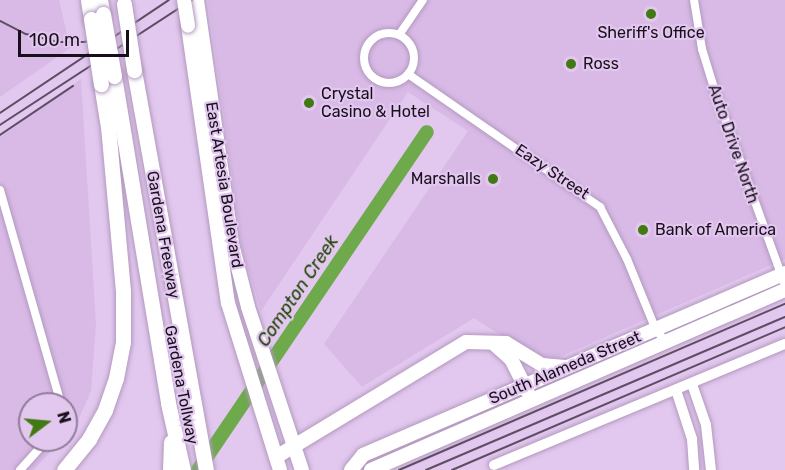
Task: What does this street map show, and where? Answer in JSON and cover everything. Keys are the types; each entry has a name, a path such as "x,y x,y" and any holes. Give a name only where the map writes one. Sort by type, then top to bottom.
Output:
{"highway":[{"path":"64,470 89,439 105,410 117,378 123,342 123,291 108,127 118,75 109,7 88,0"},
{"name":"Gardena Freeway","path":"109,7 118,75 143,124 184,382 206,470"},
{"name":"Gardena Tollway","path":"118,75 158,294 153,310"},
{"name":"Gardena Freeway","path":"153,310 183,470"},
{"name":"Gardena Tollway","path":"184,382 198,470"},
{"path":"170,410 170,470"}],"main road":[{"name":"East Artesia Boulevard","path":"184,0 194,22"},
{"name":"East Artesia Boulevard","path":"197,0 194,22 221,223 228,303 278,463"},
{"name":"East Artesia Boulevard","path":"221,223 248,307 299,444 302,470"},
{"name":"South Alameda Street","path":"352,470 363,455 569,366 784,278"},
{"name":"South Alameda Street","path":"371,470 785,290"},
{"path":"278,463 299,444 456,346 474,341 506,343 516,347 542,365 554,368 569,366"},
{"path":"491,342 499,346 511,359 532,399"},
{"path":"494,399 508,380 511,359"}],"street":[{"path":"399,35 423,0"},
{"name":"Auto Drive North","path":"694,0 702,49 714,88 756,212 784,278"},
{"path":"383,33 399,35 410,44 414,62 408,74 396,82 381,82 368,72 364,62 367,46 383,33"},
{"name":"Eazy Street","path":"408,74 600,207 627,259 656,330 666,342"},
{"path":"0,190 58,392"},
{"path":"494,465 785,344"},
{"path":"692,384 705,425 711,470"},
{"path":"676,390 692,439 694,470"},
{"path":"20,470 36,452"}],"shaded area":[{"path":"0,0 59,0 70,48 0,97"},
{"path":"208,0 785,0 785,259 557,358 533,356 474,318 362,387 324,344 468,131 408,92 261,311 242,248"},
{"path":"81,79 96,324 91,391 78,420 78,392 18,392 18,452 50,452 33,470 0,470 0,137"}],"waterway":[{"name":"Compton Creek","path":"198,470 427,132"}],"tram line":[{"path":"0,125 192,0"}],"railway":[{"path":"0,113 169,0"},
{"path":"0,21 26,34 59,42 84,42 109,36"},
{"path":"0,135 73,86"},
{"path":"399,470 785,304"},
{"path":"426,470 785,317"},
{"path":"452,470 785,327"}],"place":[{"name":"Sheriff's Office","path":"651,14"},
{"name":"Ross","path":"571,64"},
{"name":"Crystal Casino & Hotel","path":"309,103"},
{"name":"Marshalls","path":"493,179"},
{"name":"Bank of America","path":"643,230"}]}
